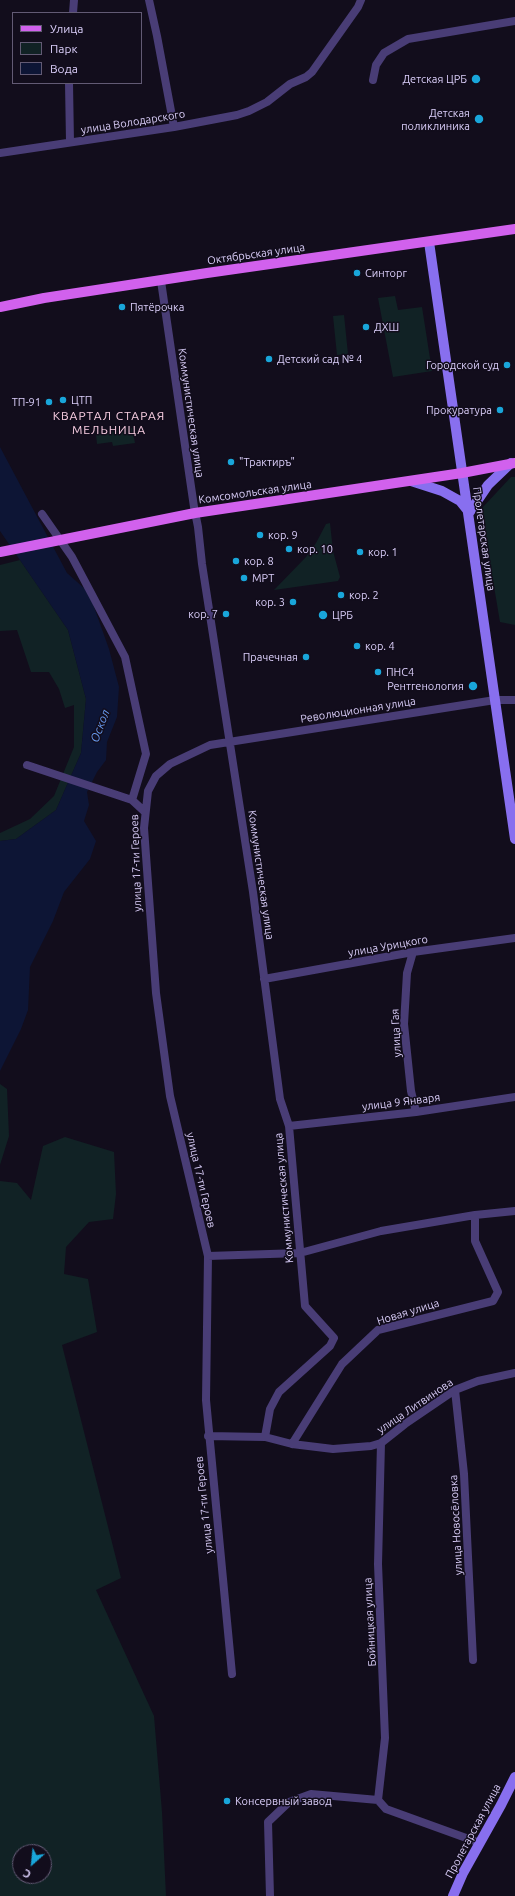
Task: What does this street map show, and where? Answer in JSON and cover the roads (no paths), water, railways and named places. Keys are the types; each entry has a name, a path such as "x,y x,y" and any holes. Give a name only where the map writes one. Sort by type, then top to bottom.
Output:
{"main road":[{"name":"Октябрьская улица","path":"0,307 44,298 515,229"},
{"name":"Пролетарская улица","path":"428,242 469,513 515,839"},
{"name":"Комсомольская улица","path":"0,552 195,513 462,474 513,463"},
{"path":"411,481 437,489 460,501 469,513 488,485 513,463"},
{"name":"Пролетарская улица","path":"453,1896 462,1873 480,1843 515,1777"}],"street":[{"path":"73,12 74,0"},
{"path":"149,0 158,36 174,127"},
{"name":"улица Володарского","path":"0,153 174,127 237,115 267,102 290,84 306,77 312,72 358,7 361,0"},
{"path":"373,80 376,65 384,53 408,39 515,21"},
{"path":"69,84 70,142"},
{"name":"Коммунистическая улица","path":"161,281 198,527 202,564 253,892 280,1099 289,1126 305,1306 334,1338 330,1346 279,1392 270,1409 264,1438"},
{"path":"42,514 72,557 125,657 146,754 132,800"},
{"name":"Революционная улица","path":"229,742 495,700 515,700"},
{"name":"улица 17-ти Героев","path":"229,742 210,745 170,764 156,776 150,786 145,812 152,956 168,1080 208,1256 206,1400 208,1436 232,1674"},
{"path":"27,765 132,800 145,812"},
{"name":"улица Урицкого","path":"264,979 413,952 515,938"},
{"name":"улица Гая","path":"413,952 407,973 404,1024 411,1091 416,1112"},
{"name":"улица 9 Января","path":"289,1126 416,1112 515,1097"},
{"path":"208,1256 300,1253 381,1231 475,1215 515,1211"},
{"name":"Новая улица","path":"292,1444 342,1364 378,1330 493,1301 498,1292 476,1241 475,1215"},
{"name":"улица Литвинова","path":"208,1436 264,1438 292,1444 333,1449 371,1446 381,1443 404,1424 455,1390 478,1381 515,1373"},
{"name":"улица Новосёловка","path":"455,1390 465,1482 473,1660"},
{"name":"Бойницкая улица","path":"378,1800 385,1738 378,1564 381,1443"},
{"path":"270,1896 268,1822 289,1802 311,1794 378,1800 386,1809 480,1843"}],"water":[{"name":"Оскол","path":"0,447 67,573 85,589 93,604 109,649 119,687 117,717 107,742 106,760 97,772 87,792 89,805 84,821 96,841 90,859 64,892 53,921 30,967 28,1010 21,1029 0,1071 0,841 16,839 56,810 81,753 86,699 68,630 0,531"}],"place":[{"name":"Детская ЦРБ","path":"476,79"},
{"name":"Детская поликлиника","path":"479,119"},
{"name":"Синторг","path":"357,273"},
{"name":"Пятёрочка","path":"122,307"},
{"name":"ДХШ","path":"366,327"},
{"name":"Детский сад № 4","path":"269,359"},
{"name":"Городской суд","path":"507,365"},
{"name":"ЦТП","path":"63,400"},
{"name":"ТП-91","path":"49,402"},
{"name":"Прокуратура","path":"500,410"},
{"name":"\"Трактиръ\"","path":"231,462"},
{"name":"кор. 9","path":"260,535"},
{"name":"кор. 10","path":"289,549"},
{"name":"кор. 1","path":"360,552"},
{"name":"кор. 8","path":"236,561"},
{"name":"МРТ","path":"244,578"},
{"name":"кор. 2","path":"341,595"},
{"name":"кор. 3","path":"293,602"},
{"name":"кор. 7","path":"226,614"},
{"name":"ЦРБ","path":"323,615"},
{"name":"кор. 4","path":"357,646"},
{"name":"Прачечная","path":"306,657"},
{"name":"ПНС4","path":"378,672"},
{"name":"Рентгенология","path":"473,686"},
{"name":"Консервный завод","path":"227,1801"}],"district":[{"name":"КВАРТАЛ СТАРАЯ МЕЛЬНИЦА","path":"109,423"}]}
